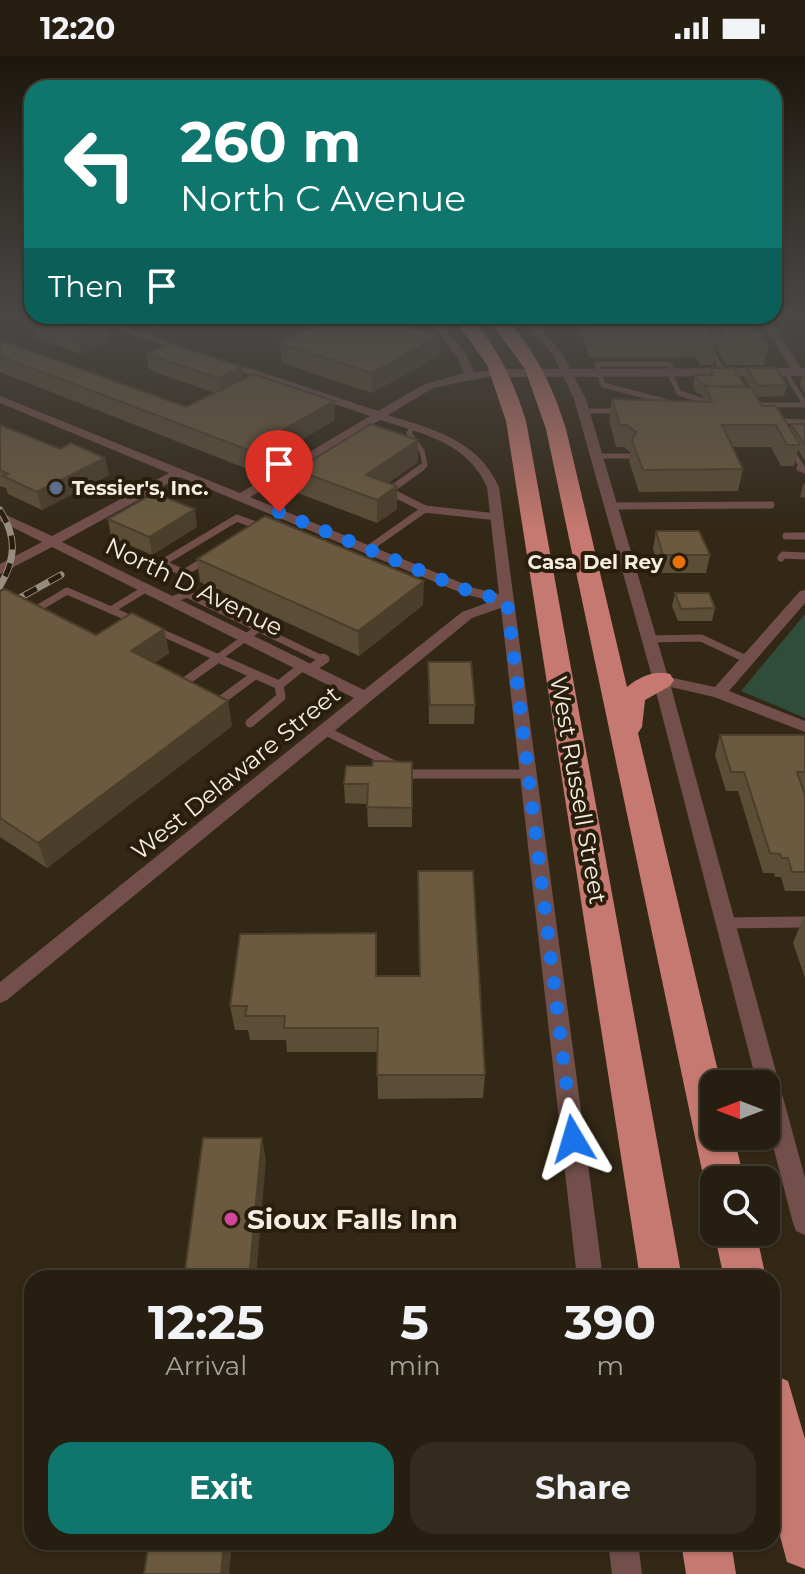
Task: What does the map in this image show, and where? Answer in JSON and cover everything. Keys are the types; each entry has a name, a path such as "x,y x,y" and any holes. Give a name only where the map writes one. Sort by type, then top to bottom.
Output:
{"highway":[{"name":"West Russell Street","path":"506,388 516,421 660,1270"},
{"path":"543,388 556,429 721,1166"},
{"path":"600,627 609,645 624,662 661,680"},
{"path":"632,769 628,719 631,698 636,690 661,680"},
{"path":"738,1246 743,1270"},
{"path":"780,1433 805,1544"},
{"path":"707,1550 711,1574"}],"street":[{"path":"296,388 375,415 409,434"},
{"path":"241,497 426,388"},
{"path":"575,388 661,680 805,1223"},
{"path":"0,399 469,591 507,601"},
{"name":"West Russell Street","path":"409,434 449,439 484,467 493,487 589,1270"},
{"path":"0,570 180,472"},
{"name":"North D Avenue","path":"0,516 367,698"},
{"path":"719,693 805,594"},
{"name":"West Delaware Street","path":"0,994 467,615 507,601"},
{"path":"661,680 719,693 805,727"},
{"path":"624,1550 627,1574"}],"lane":[{"path":"614,388 668,402 660,407"},
{"path":"677,388 679,393 712,404"},
{"path":"745,393 752,404 782,432"},
{"path":"738,403 805,405"},
{"path":"583,411 625,411"},
{"path":"773,421 805,422"},
{"path":"773,421 805,431"},
{"path":"347,432 365,436"},
{"path":"409,434 422,451 425,465 393,488 393,493 425,509 497,517"},
{"path":"789,444 801,469 805,470"},
{"path":"596,456 628,456"},
{"path":"610,506 771,505"},
{"path":"368,549 425,509"},
{"path":"245,534 279,512"},
{"path":"208,558 184,573 162,563 237,518 258,526"},
{"path":"786,536 805,536"},
{"path":"781,558 783,555 805,556"},
{"path":"111,610 147,588"},
{"path":"35,610 67,591 279,685"},
{"path":"172,600 187,594 325,659 279,685"},
{"path":"179,686 259,628"},
{"path":"649,639 701,638 748,660"},
{"path":"212,706 255,675"},
{"path":"250,723 281,697 279,685"},
{"path":"326,731 412,774 528,774"},
{"path":"725,923 805,922"}],"green space":[{"path":"805,614 805,718 741,691"}],"building":[{"path":"84,388 133,388 186,407 225,388 295,388 334,401 248,450"},
{"path":"706,388 752,388 762,406 776,406 800,445 787,445 776,425 722,425 743,469 643,470 632,440 636,432 627,425 620,425 612,399 712,402"},
{"path":"371,424 418,440 366,475 397,486 377,500 296,470"},
{"path":"791,424 805,424 805,445"},
{"path":"0,425 60,449 71,443 105,458 37,492 3,476 8,474 0,470"},
{"path":"154,493 195,509 149,537 108,519"},
{"path":"265,516 424,581 358,631 197,559"},
{"path":"656,531 699,531 710,555 663,555"},
{"path":"5,589 96,635 132,613 164,629 131,651 228,701 38,843 0,818 0,592"},
{"path":"675,593 709,593 715,608 681,609"},
{"path":"428,662 471,662 475,705 430,705"},
{"path":"720,735 805,735 805,772 797,772 805,795 805,872 792,872 788,858 770,853 744,772 731,772"},
{"path":"373,761 412,762 412,808 367,807 368,784 344,784 346,766 372,766"},
{"path":"418,871 473,871 485,1075 377,1075 378,1028 284,1028 285,1016 245,1016 247,1006 230,1006 240,934 376,933 376,976 420,976"},
{"name":"Sioux Falls Inn","path":"203,1138 262,1138 250,1270 185,1270"},
{"path":"148,1550 223,1550 221,1574 144,1574"}],"railway":[{"path":"0,510 12,539 12,557 0,586"},
{"path":"0,609 61,575"}],"place":[{"name":"Tessier's, Inc.","path":"56,488"},
{"name":"Casa Del Rey","path":"679,562"},
{"name":"Sioux Falls Inn","path":"231,1219"}],"route":[{"path":"279,512 469,591 507,601 573,1139"}]}
